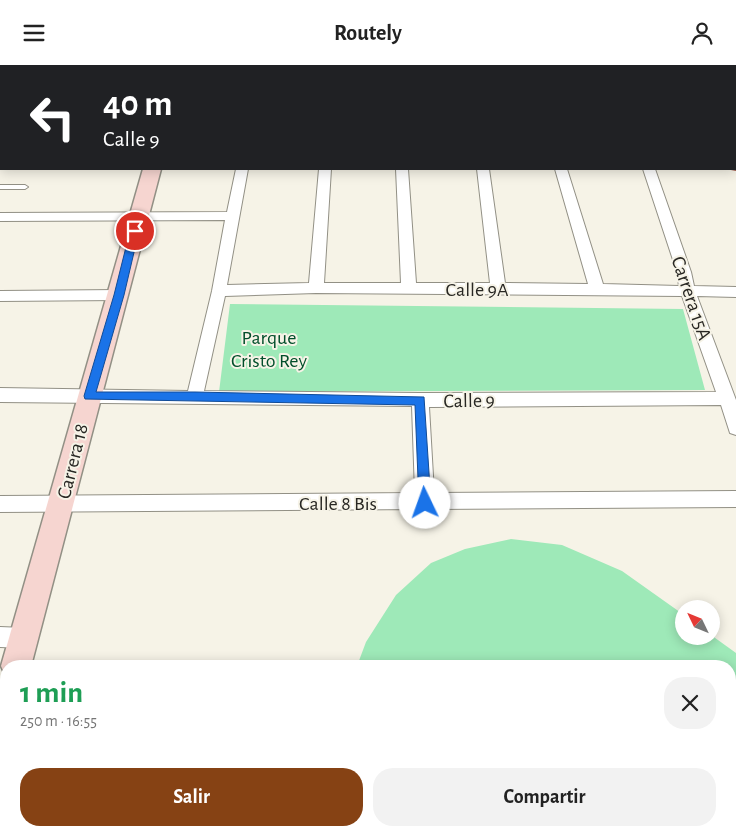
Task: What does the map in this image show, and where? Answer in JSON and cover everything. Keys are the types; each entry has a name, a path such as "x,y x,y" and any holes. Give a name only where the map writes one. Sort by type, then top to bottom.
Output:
{"main road":[{"name":"Carrera 18","path":"18,660 152,170"}],"street":[{"path":"195,396 219,291 242,170"},
{"path":"316,288 325,170"},
{"path":"402,170 409,289"},
{"path":"483,170 498,289"},
{"path":"561,170 597,289"},
{"name":"Carrera 15A","path":"649,170 684,272 688,292 728,398 736,427"},
{"path":"0,217 234,215"},
{"name":"Calle 9A","path":"219,291 316,288 597,289 736,292"},
{"path":"0,295 119,295"},
{"name":"Calle 9","path":"0,395 420,400 728,398"},
{"path":"420,400 425,503"},
{"name":"Calle 8 Bis","path":"0,504 425,503 736,499"},
{"path":"0,637 24,638"}],"lane":[{"path":"0,187 25,187"}],"green space":[{"name":"Parque Cristo Rey","path":"230,304 683,309 705,390 219,392"},
{"path":"511,539 562,545 622,571 675,609 675,645 720,645 720,641 736,653 736,660 359,660 366,642 396,595 431,563 465,549"}],"route":[{"path":"135,231 119,295 89,396 420,400 425,503"}]}
